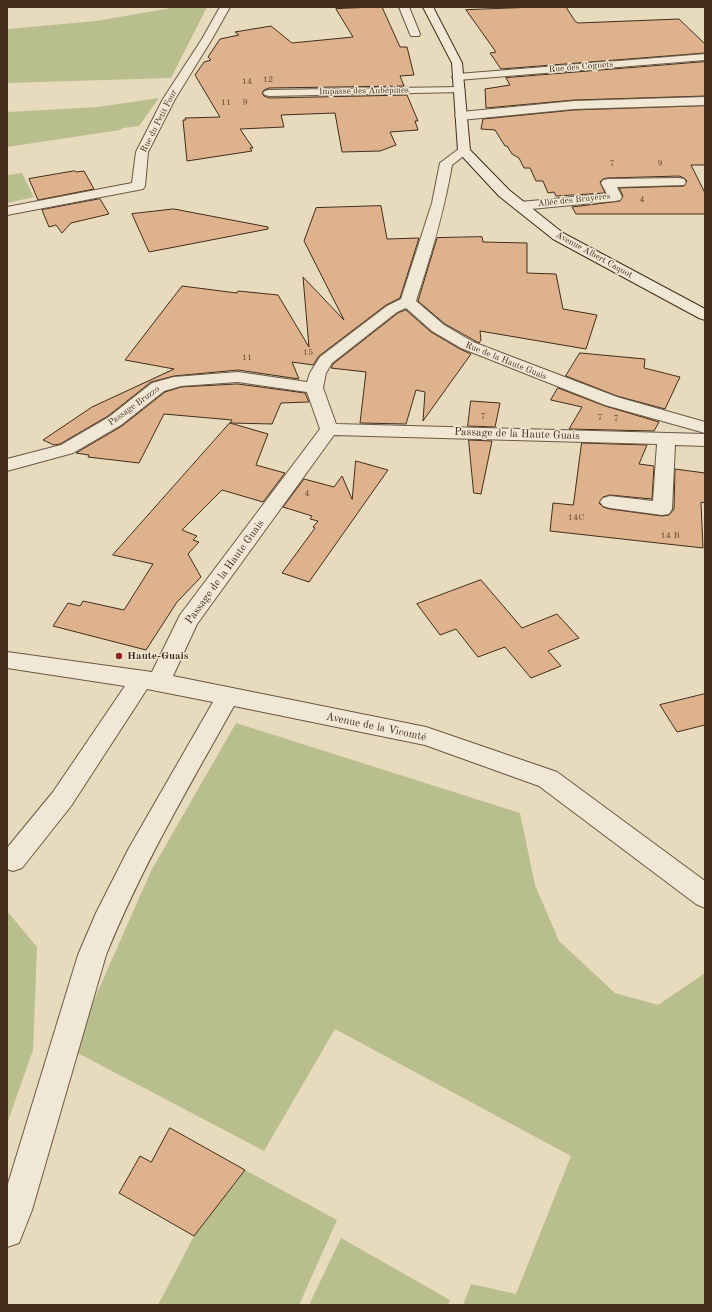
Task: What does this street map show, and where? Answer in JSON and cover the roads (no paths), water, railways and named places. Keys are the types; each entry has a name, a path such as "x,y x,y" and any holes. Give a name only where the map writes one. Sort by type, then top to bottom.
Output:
{"street":[{"name":"Rue du Petit Four","path":"7,211 138,186 142,152 169,100 207,39 224,7"},
{"path":"404,7 415,34"},
{"path":"329,429 314,388 318,373 326,360 392,309 408,302 431,233 439,203 446,163 464,151 457,63 436,19 428,7"},
{"path":"410,21 436,19"},
{"name":"Rue des Cognets","path":"458,83 705,57"},
{"name":"Impasse des Aubépines","path":"269,93 458,83"},
{"path":"461,116 574,105 705,101"},
{"name":"Avenue Albert Caquot","path":"464,151 504,193 558,236 705,315"},
{"name":"Allée des Bruyères","path":"520,206 615,197 608,183 679,182"},
{"name":"Rue de la Haute Guais","path":"408,302 438,328 466,346 611,401 705,428"},
{"name":"Passage Bruzzo","path":"7,465 67,449 115,421 158,387 180,381 238,377 314,388"},
{"name":"Passage de la Haute Guais","path":"13,860 62,799 150,681 188,621 329,429 705,440"},
{"path":"610,502 662,509 666,438"},
{"name":"Avenue de la Vicomté","path":"7,660 150,681 426,736 548,779 705,896"},
{"path":"7,1231 16,1210 92,955 101,931 153,827 228,697"}],"place":[{"name":"Haute-Guais","path":"119,656"}]}
